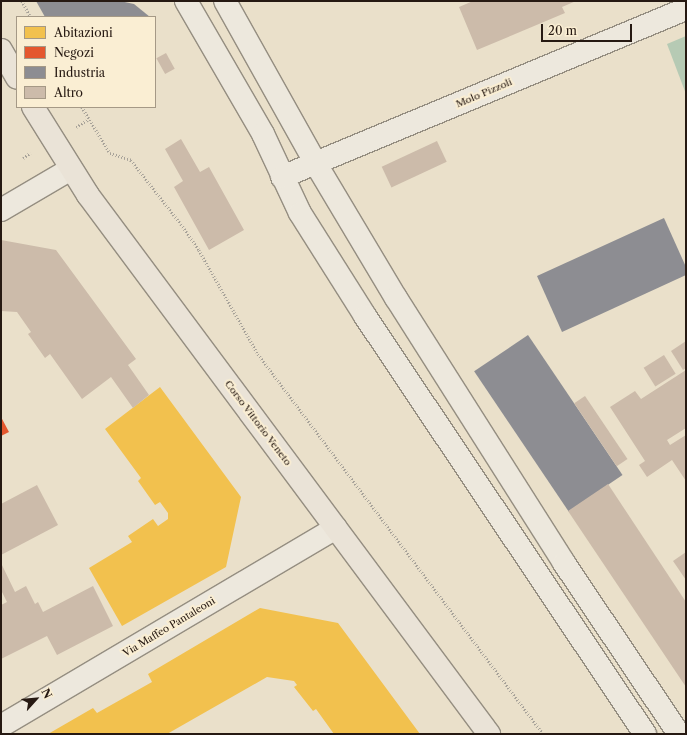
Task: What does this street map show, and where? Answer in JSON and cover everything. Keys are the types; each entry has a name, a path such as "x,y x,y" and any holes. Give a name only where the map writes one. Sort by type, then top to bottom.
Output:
{"main road":[{"path":"1,50 16,76"},
{"name":"Corso Vittorio Veneto","path":"34,108 71,168 489,734"}],"street":[{"path":"186,1 263,134 300,213 365,316 646,734"},
{"path":"225,1 316,164 396,298 564,563 679,734"},
{"name":"Molo Pizzoli","path":"282,177 686,9"},
{"path":"1,210 71,168"},
{"name":"Via Maffeo Pantaleoni","path":"1,726 336,528"}],"path":[{"path":"22,1 30,16"},
{"path":"83,108 110,153 130,160 181,224 199,250 258,354 543,734"}],"shaded area":[{"path":"686,36 686,94 667,44"}],"building: Abitazioni":[{"path":"160,387 241,497 226,567 122,626 89,568 132,542 128,536 153,519 158,526 168,519 168,513 160,502 155,505 138,481 141,478 105,429"},
{"path":"260,608 338,623 420,734 334,734 316,709 313,711 294,687 297,685 294,681 267,677 167,734 48,734 93,708 97,713 152,682 148,674"}],"building: Negozi":[{"path":"1,417 9,432 1,436"}],"building: Industria":[{"path":"36,1 120,1 134,4 149,16 44,16"},
{"path":"664,218 686,267 686,275 562,332 537,276"},
{"path":"528,335 623,475 569,511 474,371"}],"building: Altro":[{"path":"473,1 576,1 562,7 565,13 477,50 459,7"},
{"path":"166,53 175,69 165,74 156,58"},
{"path":"181,139 200,172 209,167 244,230 209,250 174,187 183,181 165,149"},
{"path":"437,141 447,162 391,188 382,167"},
{"path":"1,240 56,250 136,359 128,365 149,395 133,408 111,377 82,399 50,354 45,358 28,334 31,332 17,312 1,311"},
{"path":"686,341 686,368 683,370 671,351"},
{"path":"664,355 676,374 655,386 644,368"},
{"path":"686,370 686,428 667,440 670,445 686,435 686,481 672,460 647,477 639,465 645,461 610,407 635,391 641,399"},
{"path":"585,396 627,459 617,466 574,403"},
{"path":"608,484 686,602 686,687 568,511"},
{"path":"37,485 58,525 1,555 1,504"},
{"path":"686,552 686,580 673,561"},
{"path":"1,563 15,592 26,586 35,604 38,602 43,612 93,586 113,626 57,655 47,636 1,659 1,605 7,602 1,590"}]}
